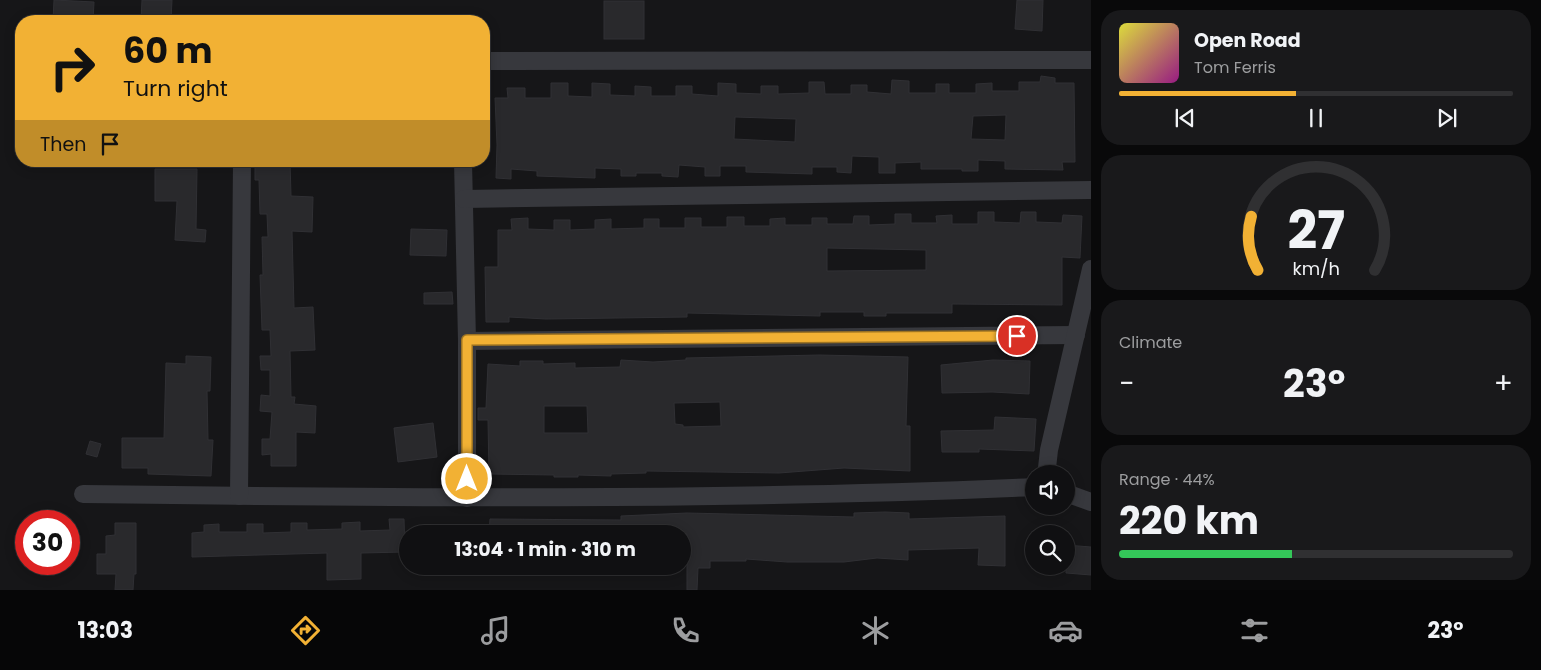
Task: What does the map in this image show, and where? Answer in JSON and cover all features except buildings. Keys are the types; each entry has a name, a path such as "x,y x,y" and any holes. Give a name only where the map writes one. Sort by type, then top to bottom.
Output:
{"street":[{"path":"490,61 1091,60"},
{"path":"240,496 242,167"},
{"path":"464,167 467,340 466,498"},
{"path":"464,199 1091,190"},
{"path":"1048,465 1091,269"},
{"path":"467,340 1076,335"},
{"path":"83,494 466,498 945,491 1025,487"},
{"path":"1075,496 1091,502"}],"route":[{"path":"467,479 467,340 1017,336"}]}
